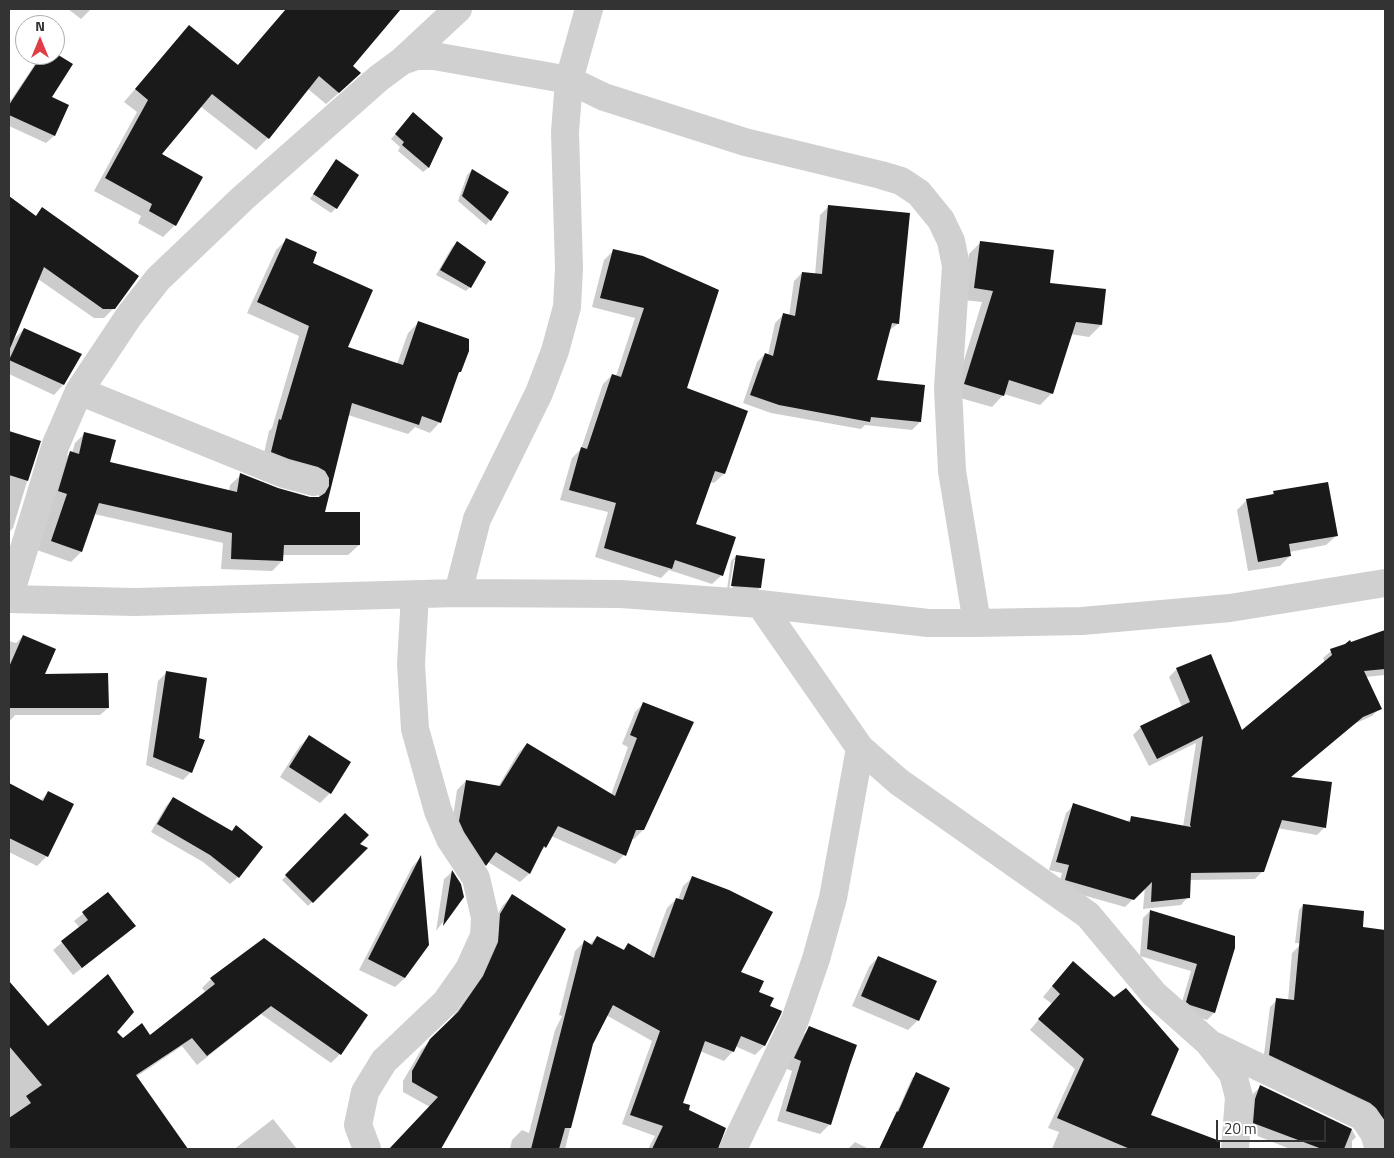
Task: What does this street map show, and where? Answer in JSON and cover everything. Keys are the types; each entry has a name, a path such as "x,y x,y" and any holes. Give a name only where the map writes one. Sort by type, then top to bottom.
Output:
{"street":[{"path":"458,9 402,61 379,78 243,198 158,279 129,316 78,391 56,444 9,599 135,602 458,593 621,594 760,604 928,623 977,623 1082,621 1230,608 1385,583"},
{"path":"458,593 476,520 538,393 555,351 567,307 569,268 565,132 570,80 589,9"},
{"path":"402,61 416,56 434,56 570,80 604,97 745,142 901,181 919,193 941,220 951,241 956,266 948,388 952,471 977,623"},
{"path":"78,391 284,474 314,482"},
{"path":"367,1149 358,1125 364,1092 384,1061 445,1003 469,969 484,936 486,917 476,878 450,839 438,810 415,729 411,664 415,595"},
{"path":"760,604 860,748 899,782 1088,915 1154,994 1208,1042 1233,1074 1239,1097 1235,1149"},
{"path":"733,1149 795,1020 816,959 833,898 860,748"},
{"path":"1208,1042 1362,1117 1374,1133 1380,1149"}],"building":[{"path":"286,9 401,9 353,66 361,73 339,93 319,76 269,139 212,94 162,154 203,177 176,226 149,211 152,204 105,178 148,100 135,89 189,25 238,65"},
{"path":"65,59 73,64 52,97 69,105 55,136 9,115 9,105 35,65 65,65"},
{"path":"413,112 443,138 429,168 402,145 404,142 395,134"},
{"path":"336,159 359,175 337,209 313,194"},
{"path":"472,169 509,192 491,221 462,196"},
{"path":"9,196 36,216 42,207 139,276 115,309 103,309 44,267 9,351"},
{"path":"828,205 910,213 899,324 892,323 877,380 925,385 921,422 871,417 870,422 779,405 750,395 765,353 773,356 783,313 795,316 802,272 822,274"},
{"path":"286,238 317,252 313,263 373,290 348,347 403,365 418,321 469,339 469,351 461,372 459,372 441,423 422,416 419,425 352,403 325,512 360,512 360,545 284,545 283,561 231,559 232,533 99,503 82,552 51,541 67,494 58,491 70,451 79,454 84,432 116,440 110,462 237,492 240,473 278,488 310,497 319,497 325,493 329,486 329,478 325,471 271,452 279,419 281,420 309,326 257,302"},
{"path":"457,241 486,262 471,288 440,270"},
{"path":"980,241 1054,250 1050,283 1106,289 1102,325 1076,322 1053,394 1009,380 1004,396 964,384 993,291 974,288"},
{"path":"613,249 643,256 719,290 687,388 748,411 725,474 715,471 696,524 736,537 723,576 675,560 672,569 604,548 616,503 569,490 581,447 587,449 612,374 621,377 644,308 600,298"},
{"path":"24,328 82,354 64,385 9,360"},
{"path":"9,431 41,441 28,481 9,475"},
{"path":"1328,482 1338,536 1289,544 1291,556 1258,562 1246,499 1274,494 1273,491"},
{"path":"736,555 765,559 761,588 731,586"},
{"path":"1385,630 1385,669 1364,671 1382,709 1363,717 1291,777 1332,782 1326,828 1282,820 1264,872 1191,873 1190,898 1151,902 1152,882 1134,900 1065,880 1069,865 1056,862 1073,803 1130,822 1131,816 1191,827 1203,736 1157,759 1140,726 1190,702 1176,668 1211,654 1242,730 1332,655 1330,649 1345,644 1350,640 1351,642"},
{"path":"23,635 56,649 45,674 108,673 109,708 9,708 9,667"},
{"path":"166,671 207,678 199,738 205,740 192,773 153,757"},
{"path":"643,702 694,722 644,830 636,830 626,856 558,826 546,848 544,846 530,874 496,852 486,866 459,821 466,780 500,786 527,743 615,796 637,738 630,735"},
{"path":"309,735 351,762 331,794 289,767"},
{"path":"9,783 43,801 48,791 74,804 48,857 9,838"},
{"path":"173,797 232,831 236,825 263,847 239,878 210,855 157,824"},
{"path":"345,813 369,835 360,844 368,848 313,903 285,875"},
{"path":"421,855 429,945 405,978 368,959"},
{"path":"452,870 461,884 464,897 443,926"},
{"path":"692,876 729,890 773,912 741,972 764,981 759,992 774,998 770,1006 782,1011 781,1014 765,1046 741,1036 734,1052 705,1041 683,1103 690,1105 689,1110 726,1128 718,1149 652,1149 663,1126 630,1115 660,1031 613,1005 593,1044 571,1128 565,1128 559,1149 531,1149 584,940 592,945 597,936 624,950 628,943 654,958 676,898 683,900"},
{"path":"108,892 136,926 82,968 61,941 88,920 82,912"},
{"path":"512,894 566,929 441,1149 389,1149 438,1097 412,1082 412,1071 430,1039 458,1012 483,976 498,942 500,914"},
{"path":"1303,904 1364,911 1363,927 1385,930 1385,1121 1370,1103 1269,1055 1276,998 1294,1000"},
{"path":"1150,910 1235,936 1235,948 1215,1013 1186,1002 1197,964 1147,949"},
{"path":"264,938 368,1015 341,1055 271,1006 207,1056 192,1038 136,1075 188,1149 9,1149 9,1118 31,1103 26,1096 42,1085 9,1046 9,981 48,1026 108,974 134,1012 117,1032 123,1038 142,1023 150,1035 215,984 210,978"},
{"path":"878,956 937,981 919,1021 861,996"},
{"path":"1073,961 1114,997 1126,988 1179,1049 1151,1115 1220,1141 1220,1149 1130,1149 1057,1118 1084,1059 1038,1019 1060,994 1052,986"},
{"path":"809,1026 857,1045 831,1125 786,1111 801,1061 794,1058"},
{"path":"916,1072 950,1088 922,1149 879,1149 898,1112"},
{"path":"1260,1085 1352,1129 1344,1149 1322,1149 1253,1123 1255,1099"}]}
